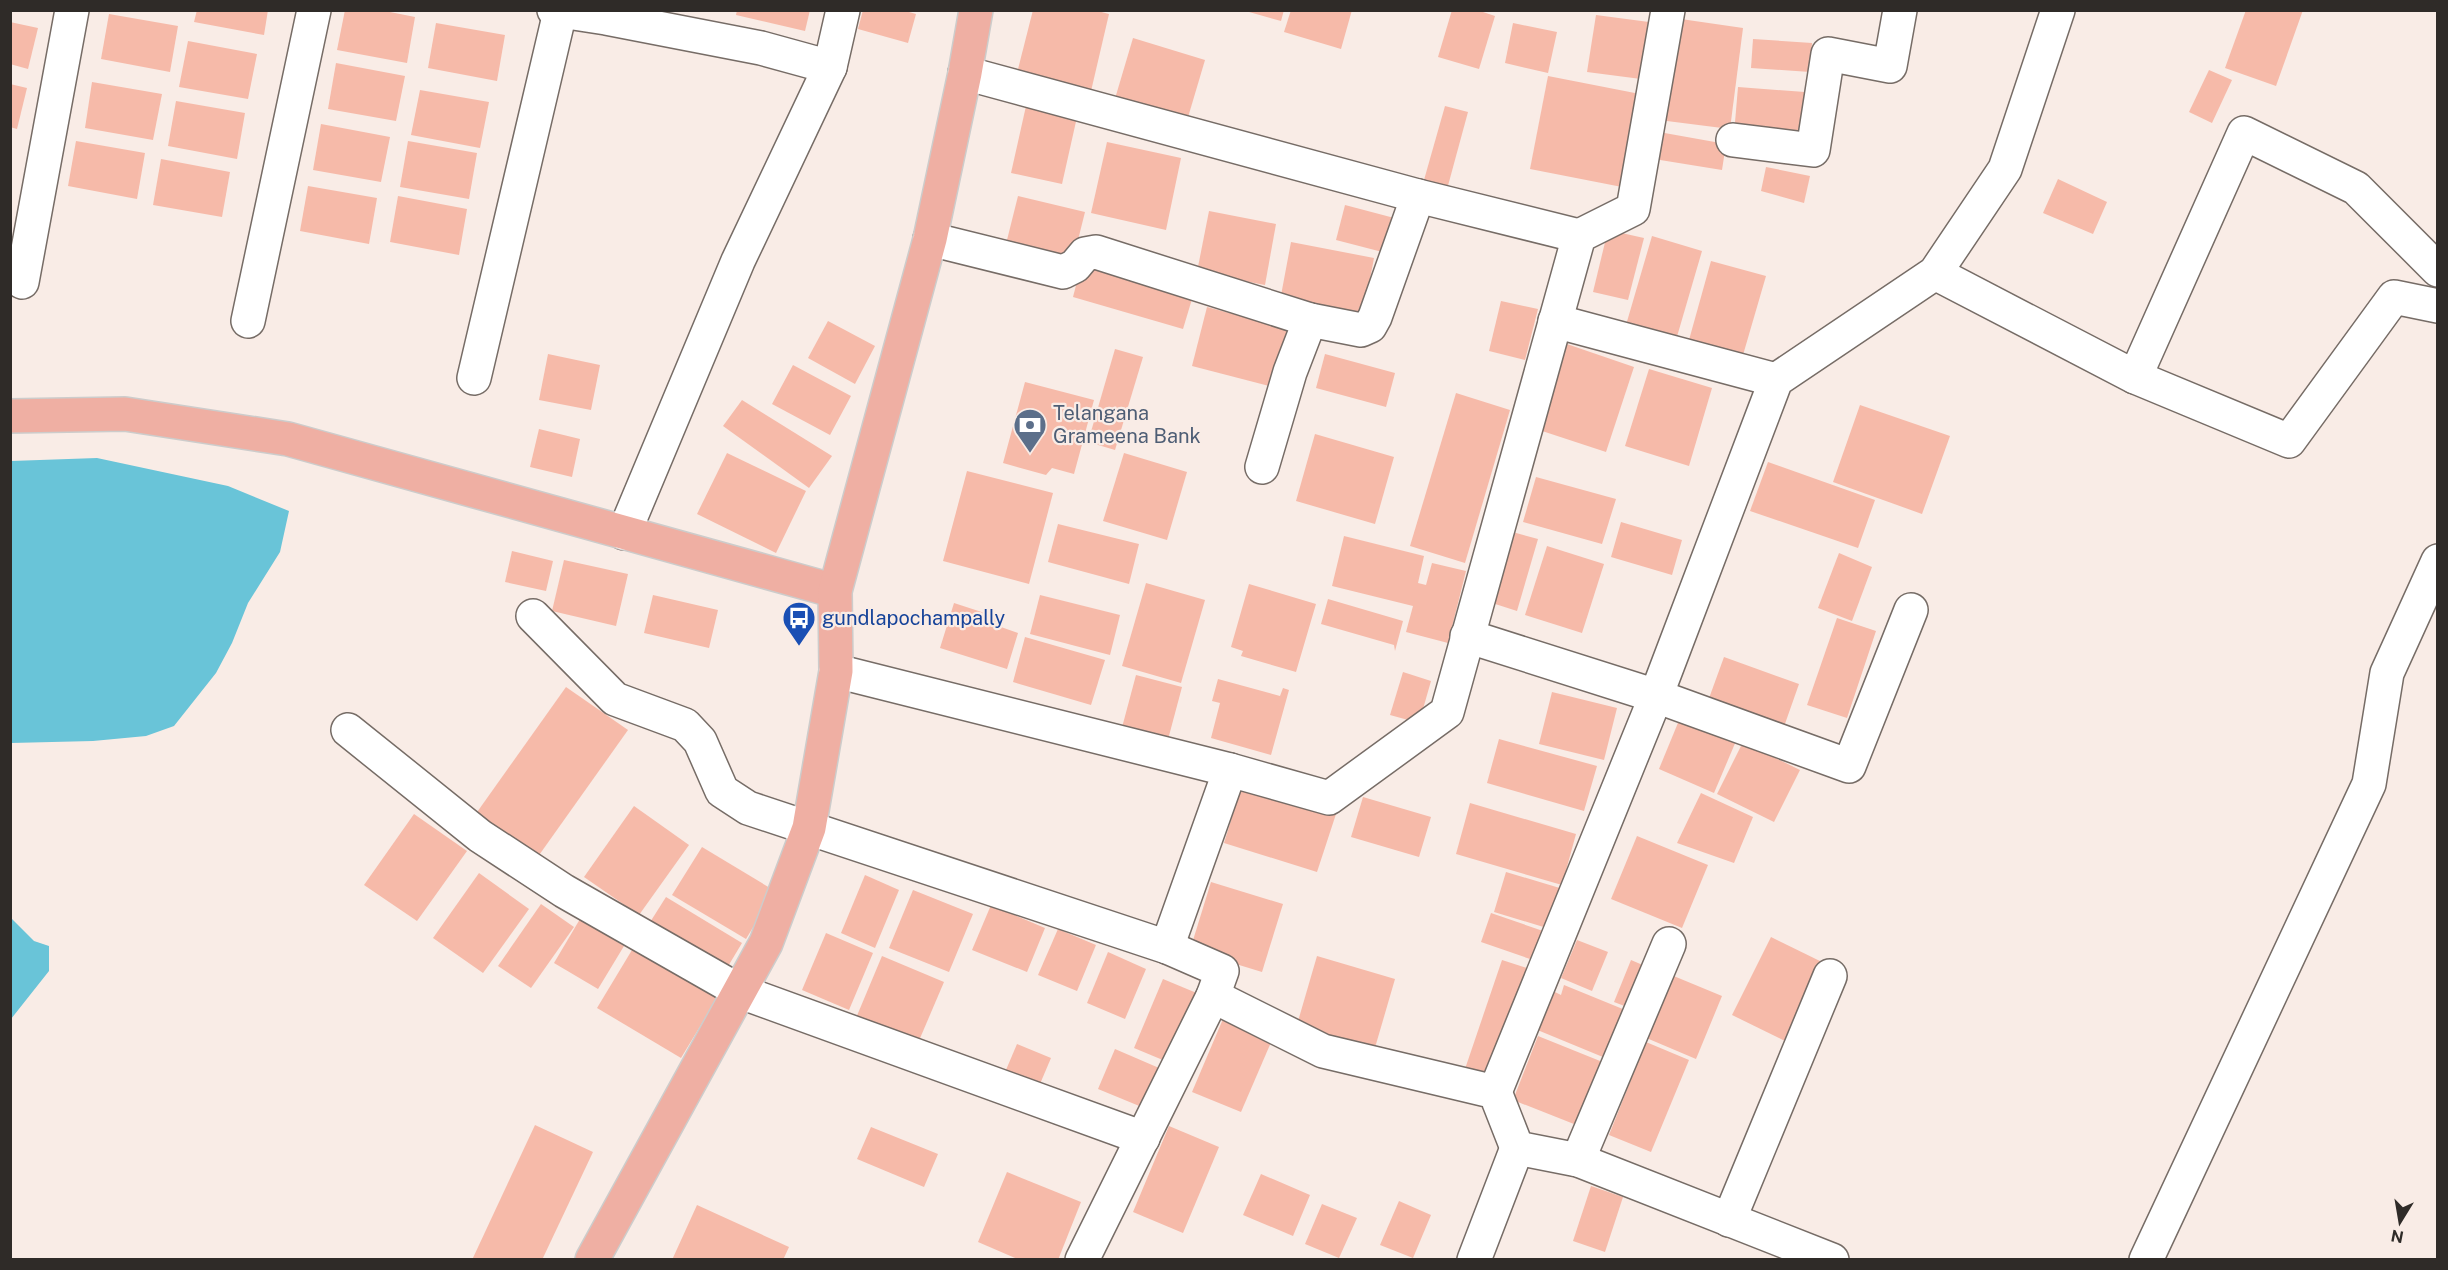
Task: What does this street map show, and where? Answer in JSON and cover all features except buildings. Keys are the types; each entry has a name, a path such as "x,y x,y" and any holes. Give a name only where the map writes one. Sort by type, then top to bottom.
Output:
{"main road":[{"path":"592,1260 766,943 808,828 836,671 835,591 930,239 965,73 975,10"},
{"path":"10,416 125,414 288,439 835,591"}],"street":[{"path":"22,282 72,10"},
{"path":"248,321 314,10"},
{"path":"624,532 738,261 830,67 843,10"},
{"path":"965,73 1418,196 1579,236 1633,209 1668,10"},
{"path":"1733,140 1813,150 1828,54 1890,66 1900,10"},
{"path":"1474,1260 1517,1148 1495,1092 1656,696 1776,380 1935,273 2005,170 2058,10"},
{"path":"474,378 557,11 607,14 761,48 830,67"},
{"path":"2135,376 2244,133 2356,188 2438,270"},
{"path":"930,239 1063,272 1075,266 1085,254 1096,252 1310,320 1361,330 1370,326 1418,196"},
{"path":"836,671 1230,770 1329,798 1446,712 1579,236"},
{"path":"1935,273 2135,376 2289,441 2394,297 2438,306"},
{"path":"1262,467 1290,372 1310,320"},
{"path":"1555,321 1776,380"},
{"path":"2146,1260 2369,784 2386,672 2438,561"},
{"path":"1467,636 1656,696 1849,766 1911,610"},
{"path":"533,616 615,699 685,725 700,741 722,791 748,808 1167,947 1222,970 1213,996 1082,1260"},
{"path":"348,730 499,848 564,891 741,992 1143,1138"},
{"path":"1167,947 1230,770"},
{"path":"1578,1160 1669,944"},
{"path":"1729,1220 1830,976"},
{"path":"1213,996 1323,1052 1495,1092"},
{"path":"1517,1148 1578,1160 1832,1260"}],"water":[{"path":"97,458 228,486 289,511 280,552 248,603 232,643 216,673 174,726 146,736 93,741 11,743 11,461"},
{"path":"10,917 34,941 49,946 49,971 11,1019"}],"place":[{"name":"Telangana Grameena Bank","path":"1030,454"},
{"name":"gundlapochampally","path":"799,647"}]}
